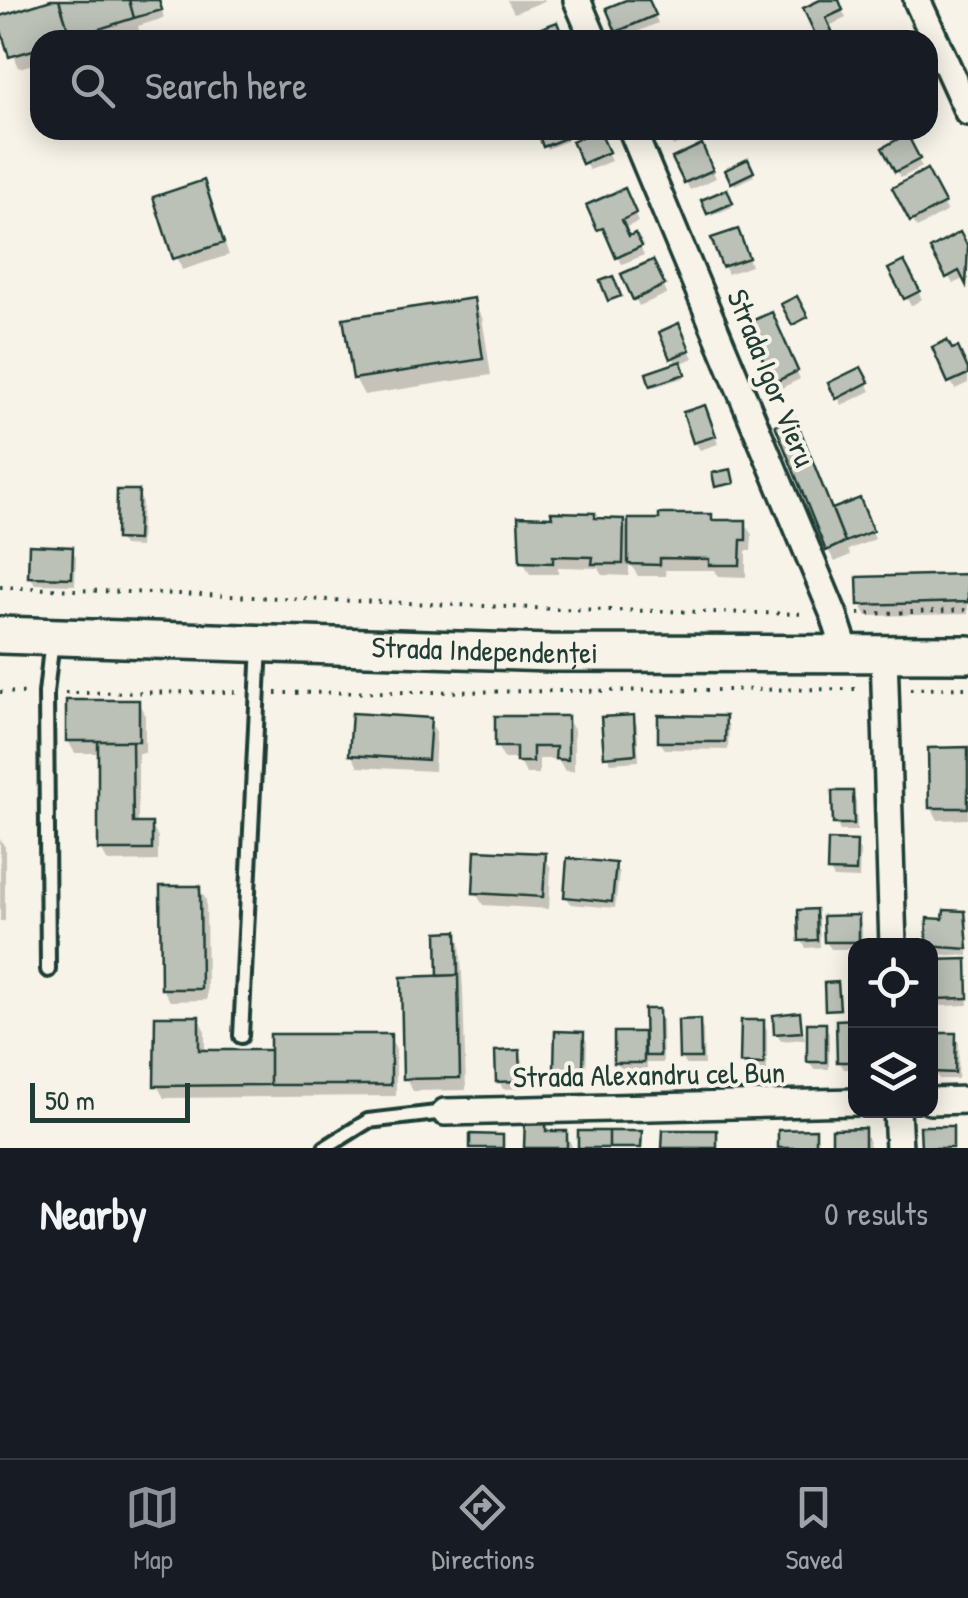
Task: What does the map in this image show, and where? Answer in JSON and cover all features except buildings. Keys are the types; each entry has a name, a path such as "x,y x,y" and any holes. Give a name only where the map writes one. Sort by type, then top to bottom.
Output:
{"main road":[{"name":"Strada Independenței","path":"0,636 550,653 968,654"}],"street":[{"path":"578,0 590,30"},
{"path":"918,0 931,30"},
{"path":"938,45 968,112"},
{"name":"Strada Igor Vieru","path":"636,140 846,652"},
{"path":"884,652 893,938"},
{"path":"938,1101 968,1100"},
{"name":"Strada Alexandru cel Bun","path":"444,1112 848,1102"},
{"path":"897,1118 899,1148"}],"lane":[{"path":"48,970 46,693 53,637"},
{"path":"241,1036 260,643"},
{"path":"326,1148 368,1121 444,1112"}],"path":[{"path":"0,587 834,615 968,610"},
{"path":"0,692 968,688"}]}
